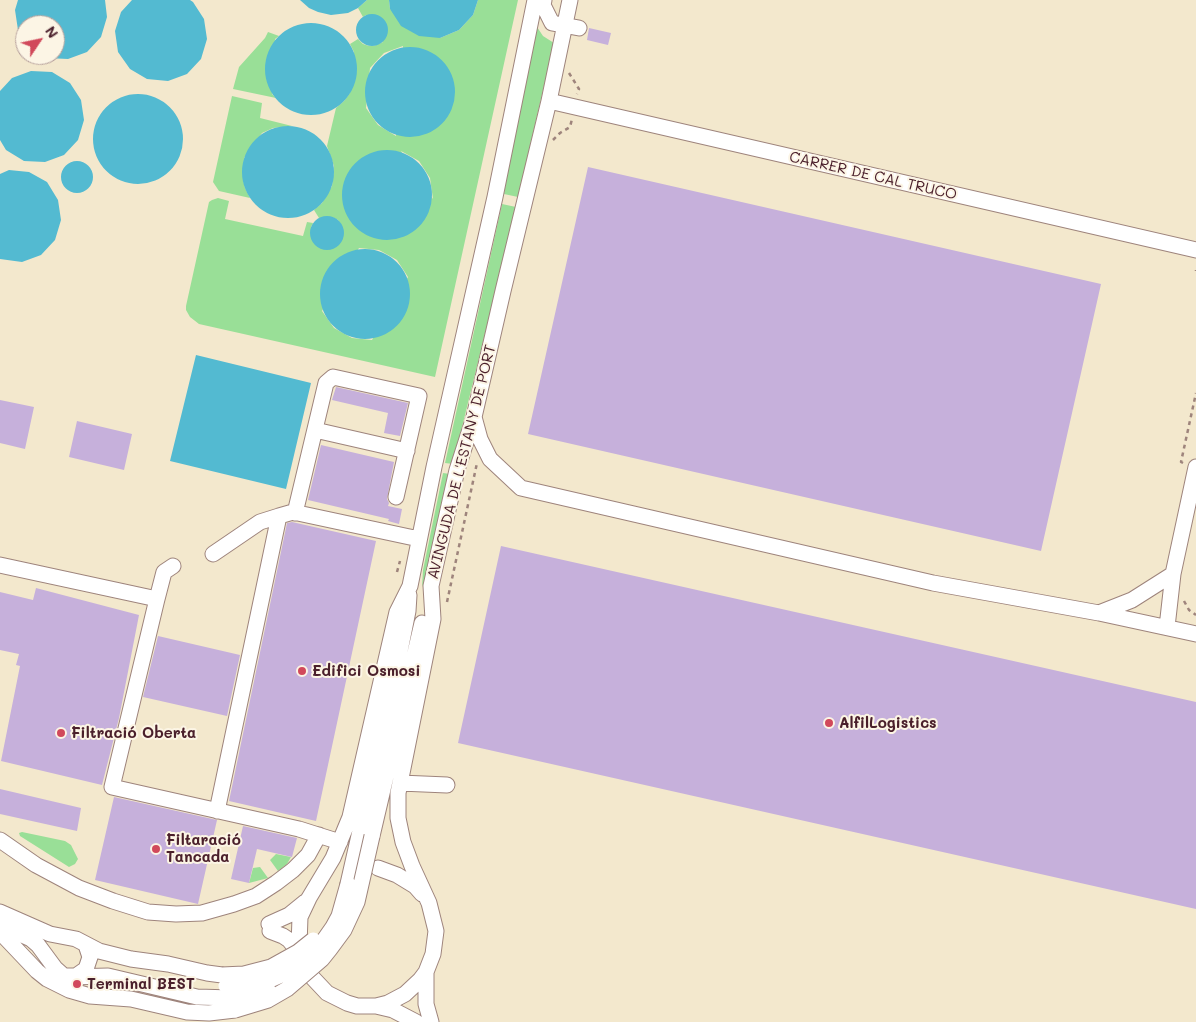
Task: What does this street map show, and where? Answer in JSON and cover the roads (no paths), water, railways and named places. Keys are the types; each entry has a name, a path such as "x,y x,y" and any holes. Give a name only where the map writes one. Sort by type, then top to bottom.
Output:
{"street":[{"name":"AVINGUDA DE L'ESTANY DE PORT","path":"535,0 495,197 434,467 410,586 397,612 350,816 340,842 300,917 301,956 311,976 326,993 357,1006 376,1006 388,1003 405,994 426,972 433,954 436,931 429,903 407,855 400,829 398,807 400,783 416,712 433,619 431,586 457,470 474,417 549,101 572,27 570,0"},
{"path":"544,0 543,5 552,23 572,27"},
{"name":"CARRER DE CAL TRUCO","path":"549,101 1196,250"},
{"path":"295,513 326,382 333,378 419,396 396,496"},
{"path":"474,417 480,439 490,459 521,488 933,584 1099,613 1196,634"},
{"path":"315,430 406,451"},
{"path":"1168,627 1173,574 1192,466"},
{"path":"213,554 260,522 295,513 419,539"},
{"path":"218,810 279,516"},
{"path":"0,565 157,598"},
{"path":"173,566 164,572 112,787 299,829 340,842"},
{"path":"1099,613 1132,600 1173,574"},
{"path":"0,924 31,939 38,945 59,973 70,977 108,976 197,997 229,992 264,991 312,968 338,939 359,896 366,836 408,611 410,586"},
{"path":"0,932 37,971 47,979 69,990 90,996 131,999 187,1012 209,1013 229,992 286,973 303,962 319,947 339,916 348,884 366,836 431,586"},
{"path":"400,783 447,785"},
{"path":"0,840 36,864 79,888 113,902 148,912 176,914 202,913 256,896 293,870 308,855 319,835"},
{"path":"378,868 406,880 429,903"},
{"path":"301,956 288,940 270,928 296,911 309,898"},
{"path":"0,912 50,934 82,941 99,951 131,959 229,992"},
{"path":"55,968 51,957 52,951 59,942 70,938"},
{"path":"70,977 82,973 89,963 89,951 86,945"},
{"path":"426,972 426,1004 431,1022"},
{"path":"376,1006 393,1010 416,1022"}],"water":[{"path":"18,0 105,0 107,17 101,37 87,52 65,59 65,15 16,15"},
{"path":"132,0 190,0 193,2 204,19 207,39 201,59 187,74 168,81 147,79 130,69 118,52 115,31 121,12"},
{"path":"300,0 367,0 358,8 348,13 331,15 309,8"},
{"path":"389,0 478,0 473,15 459,30 440,38 419,36 401,26 390,9"},
{"path":"372,14 378,15 383,19 387,24 387,36 383,41 378,45 372,46 366,45 361,41 357,36 356,30 357,24 361,19 366,15"},
{"path":"311,23 320,24 337,31 349,43 356,60 356,78 349,95 337,107 320,114 311,115 302,114 285,107 273,95 266,78 265,69 266,60 273,43 285,31 302,24"},
{"path":"401,47 419,47 435,54 448,67 455,83 455,101 448,117 435,130 419,137 401,137 385,130 372,117 365,101 365,83 372,67 385,54"},
{"path":"31,71 52,72 70,83 81,100 84,120 78,140 64,155 45,162 24,161 6,150 0,140 0,91 12,78"},
{"path":"129,94 147,94 163,101 176,114 183,130 183,148 176,164 163,177 147,184 129,184 113,177 100,164 93,148 93,130 100,114 113,101"},
{"path":"288,126 306,129 321,139 331,154 334,172 331,190 321,205 306,215 288,218 270,215 255,205 245,190 242,172 245,154 255,139 270,129"},
{"path":"378,150 396,150 412,157 425,170 432,186 432,204 425,220 412,233 396,240 378,240 362,233 349,220 342,204 342,186 349,170 362,157"},
{"path":"77,161 83,162 88,166 92,171 92,183 88,188 83,192 77,193 71,192 66,188 62,183 61,177 62,171 66,166 71,162"},
{"path":"9,170 29,172 47,182 58,200 61,220 55,240 41,255 22,262 0,259 0,174"},
{"path":"327,216 339,221 344,233 339,245 327,250 315,245 310,233 315,221"},
{"path":"356,249 374,249 390,256 403,269 410,285 410,303 403,319 390,332 374,339 356,339 340,332 327,319 320,303 320,285 327,269 340,256"},
{"path":"196,355 311,383 286,489 170,461"}],"place":[{"name":"Edifici Osmosi","path":"302,671"},
{"name":"AlfilLogistics","path":"829,723"},
{"name":"Filtració Oberta","path":"61,733"},
{"name":"Filtaració Tancada","path":"156,849"},
{"name":"Terminal BEST","path":"77,984"}]}
